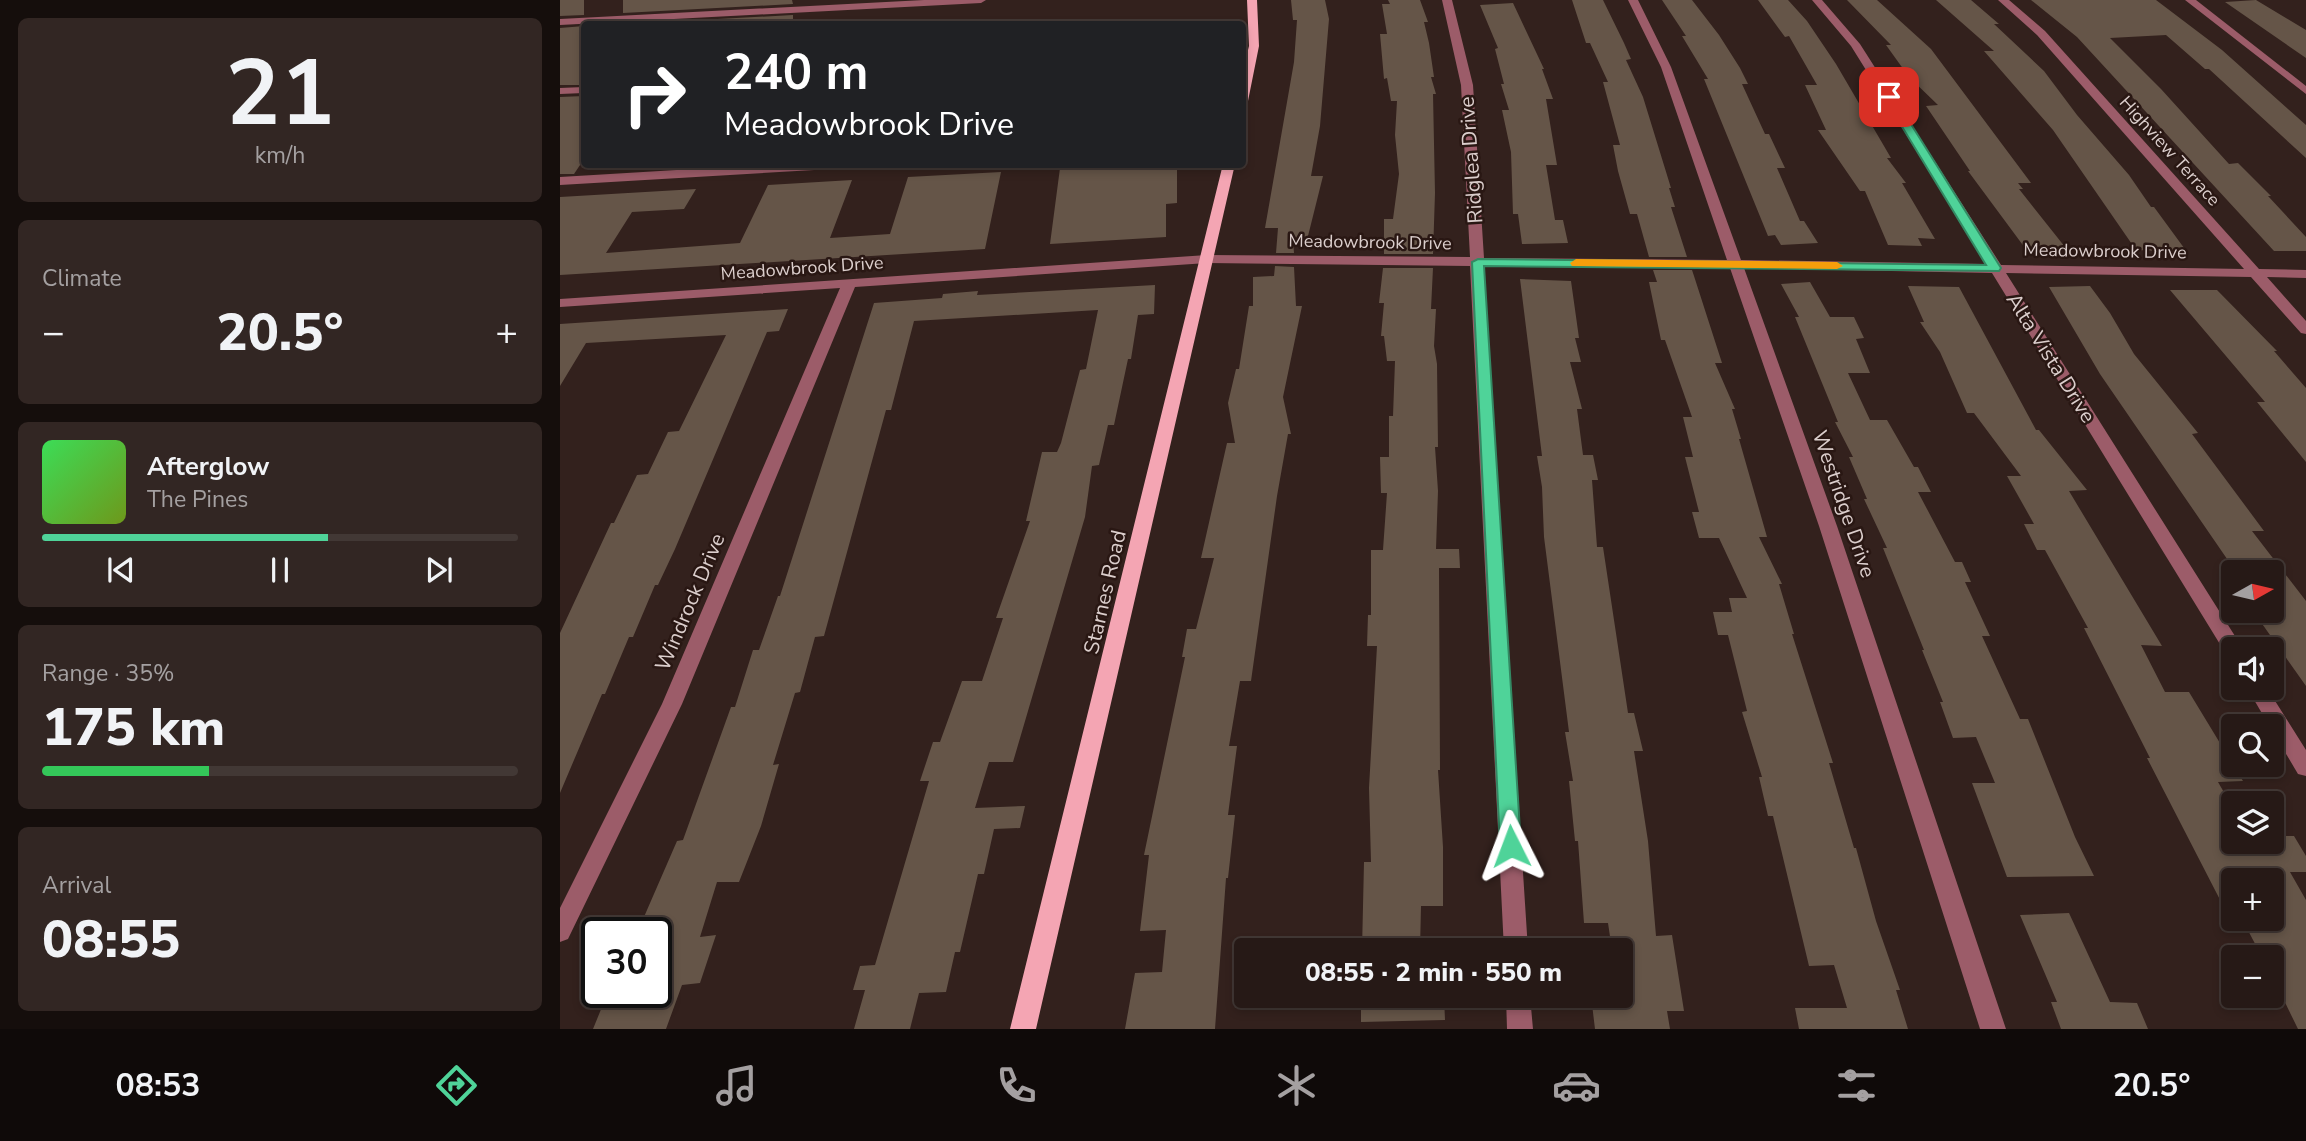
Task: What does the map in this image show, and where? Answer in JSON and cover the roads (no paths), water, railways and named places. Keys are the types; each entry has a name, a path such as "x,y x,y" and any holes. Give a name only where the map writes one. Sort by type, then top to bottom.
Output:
{"main road":[{"path":"1247,57 1254,46 1252,0"},
{"name":"Starnes Road","path":"1023,1029 1228,168"}],"street":[{"path":"560,22 981,0"},
{"name":"Ridglea Drive","path":"1447,0 1466,85 1515,938"},
{"name":"Westridge Drive","path":"1633,0 1666,67 1833,539 1993,1029"},
{"name":"Alta Vista Drive","path":"1817,0 1862,55 2226,637"},
{"name":"Highview Terrace","path":"2003,0 2041,33 2306,330"},
{"path":"2190,0 2306,91"},
{"path":"560,91 581,90"},
{"path":"560,181 781,168"},
{"name":"Meadowbrook Drive","path":"560,303 1207,258 2306,274"},
{"name":"Windrock Drive","path":"560,932 672,704 849,284"},
{"path":"2264,700 2306,768"},
{"path":"1519,1008 1520,1029"}]}
